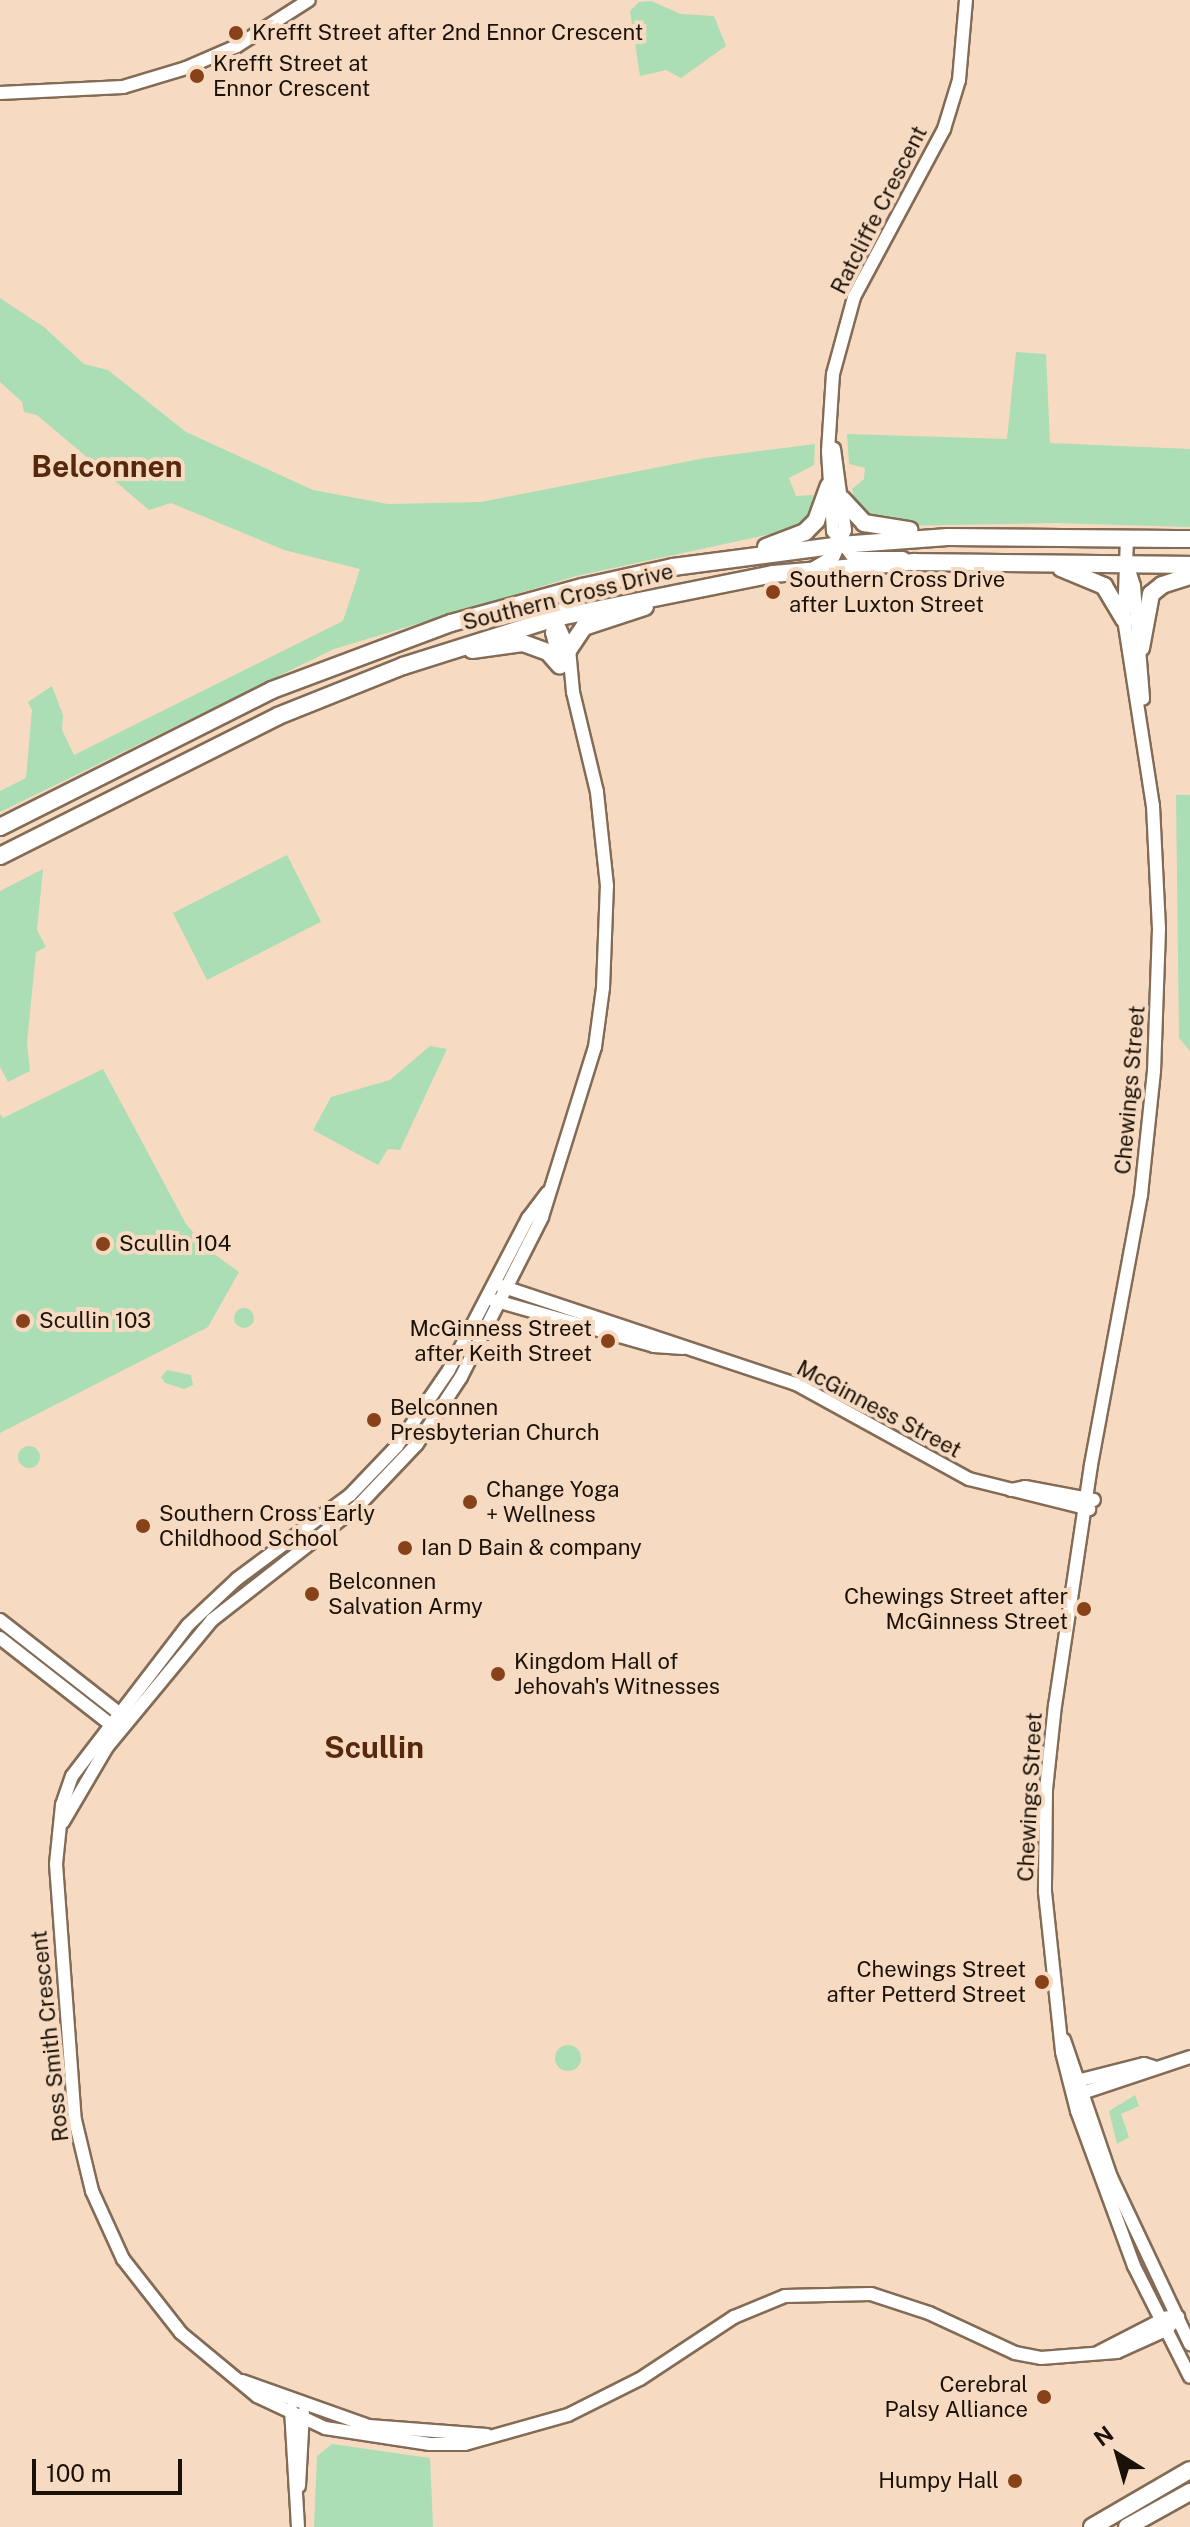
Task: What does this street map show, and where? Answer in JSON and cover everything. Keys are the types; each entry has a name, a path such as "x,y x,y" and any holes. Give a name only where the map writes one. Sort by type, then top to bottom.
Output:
{"main road":[{"path":"702,563 805,532 816,521 836,482 872,526 939,528 948,537"},
{"name":"Southern Cross Drive","path":"0,827 272,690 499,609 582,587 673,567 840,545 948,537 1190,539"},
{"path":"1002,560 1088,575 1111,593 1124,619"},
{"name":"Southern Cross Drive","path":"0,856 278,716 446,652 555,618 675,591 806,571 914,562 1002,560 1190,565"},
{"path":"1141,648 1151,594 1162,585 1190,576"},
{"path":"569,649 584,627 658,603 675,591"},
{"path":"446,652 523,643 548,652 560,666"},
{"path":"1092,2527 1190,2470"},
{"path":"1135,2523 1190,2492"}],"street":[{"path":"0,93 123,87 186,68 237,46 309,0"},
{"name":"Ratcliffe Crescent","path":"840,545 845,530 831,439 839,342 854,297 944,129 959,80 966,0"},
{"name":"Ratcliffe Crescent","path":"836,482 833,531 840,545"},
{"name":"Chewings Street","path":"1127,538 1124,619 1143,719 1153,806 1157,1008 1141,1195 1055,1705 1044,1841 1049,1943 1064,2040 1076,2088 1094,2148 1160,2317 1190,2377"},
{"path":"806,571 824,564 840,545 854,558 895,556 914,562"},
{"name":"Chewings Street","path":"1127,564 1141,648 1143,719"},
{"path":"499,609 543,610 555,618 582,587"},
{"name":"Ross Smith Crescent","path":"61,1825 120,1731 212,1620 359,1505 399,1466 461,1377 493,1300 547,1193 586,1085 606,947 605,863 597,792 573,692 569,649 555,618"},
{"name":"Ross Smith Crescent","path":"555,618 552,633 560,666 573,692"},
{"name":"McGinness Street","path":"500,1286 796,1384 957,1474 1011,1490 1025,1487 1089,1504"},
{"name":"Ross Smith Crescent","path":"493,1300 422,1413 379,1467 217,1596 117,1712 72,1776 62,1805 56,1891 78,2138 92,2191 123,2259 156,2305 239,2380 334,2430 430,2444 465,2444 549,2422 605,2399 734,2317 772,2300 813,2291 900,2302 1015,2353 1066,2360 1117,2352 1166,2330 1178,2317"},
{"name":"McGinness Street","path":"493,1300 654,1346 683,1348"},
{"path":"0,1620 120,1731"},
{"path":"0,1638 38,1658 129,1721"},
{"path":"1076,2088 1190,2057"},
{"name":"Chewings Street","path":"1108,2183 1190,2344"},
{"path":"1160,2317 1178,2317"},
{"name":"Ross Smith Crescent","path":"1096,2354 1160,2317"},
{"name":"Ross Smith Crescent","path":"239,2380 290,2401 299,2414 400,2431 490,2435"},
{"path":"298,2489 303,2447 299,2414"},
{"path":"298,2527 299,2414"},
{"path":"303,2447 313,2435 334,2430"}],"green space":[{"path":"651,1 681,14 714,16 726,46 681,78 666,70 640,76 630,11 639,2"},
{"path":"0,298 44,327 84,364 108,370 186,432 313,490 388,504 481,502 705,458 815,444 814,465 789,478 796,496 813,495 811,512 790,530 576,576 334,649 0,812 0,791 26,778 32,710 28,702 52,686 63,715 62,730 74,755 343,621 360,569 284,550 171,503 149,510 37,415 24,412 22,402 0,382"},
{"path":"1016,352 1046,354 1050,443 1190,449 1190,527 1053,523 895,526 867,517 857,508 852,489 864,479 865,468 849,464 847,434 1007,439"},
{"path":"1176,795 1190,795 1190,1051 1179,1038"},
{"path":"287,855 321,922 207,980 173,913"},
{"path":"43,869 37,930 46,947 36,952 27,1043 30,1071 8,1082 0,1067 0,891"},
{"path":"430,1046 447,1049 400,1150 388,1149 378,1165 313,1130 331,1097 390,1080"},
{"path":"103,1069 186,1224 210,1251 239,1272 208,1327 0,1433 0,1114 3,1118"},
{"path":"240,1308 248,1308 254,1318 248,1328 240,1328 234,1322 234,1314"},
{"path":"167,1370 191,1375 193,1385 184,1389 165,1383 161,1377"},
{"path":"29,1446 37,1449 40,1457 37,1465 29,1468 21,1465 18,1457 21,1449"},
{"path":"568,2045 577,2049 581,2058 577,2067 568,2071 559,2067 555,2058 559,2049"},
{"path":"1135,2095 1139,2106 1121,2114 1129,2137 1117,2144 1109,2111"},
{"path":"332,2444 430,2458 433,2527 314,2527 317,2456"}],"place":[{"name":"Krefft Street after 2nd Ennor Crescent","path":"236,33"},
{"name":"Krefft Street at Ennor Crescent","path":"197,76"},
{"name":"Southern Cross Drive after Luxton Street","path":"773,592"},
{"name":"Scullin 104","path":"103,1244"},
{"name":"Scullin 103","path":"23,1321"},
{"name":"McGinness Street after Keith Street","path":"608,1341"},
{"name":"Belconnen Presbyterian Church","path":"374,1420"},
{"name":"Change Yoga + Wellness","path":"470,1502"},
{"name":"Southern Cross Early Childhood School","path":"143,1526"},
{"name":"Ian D Bain & company","path":"405,1548"},
{"name":"Belconnen Salvation Army","path":"312,1594"},
{"name":"Chewings Street after McGinness Street","path":"1084,1609"},
{"name":"Kingdom Hall of Jehovah's Witnesses","path":"498,1674"},
{"name":"Chewings Street after Petterd Street","path":"1042,1982"},
{"name":"Cerebral Palsy Alliance","path":"1044,2397"},
{"name":"Humpy Hall","path":"1015,2481"}],"district":[{"name":"Belconnen","path":"107,466"},
{"name":"Scullin","path":"374,1747"}]}
